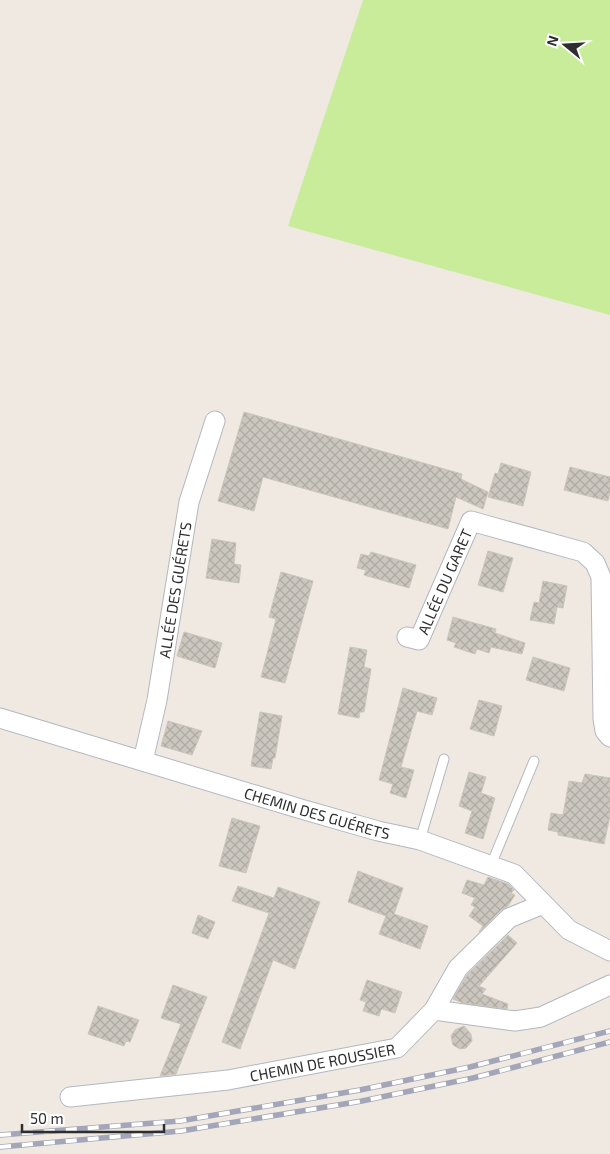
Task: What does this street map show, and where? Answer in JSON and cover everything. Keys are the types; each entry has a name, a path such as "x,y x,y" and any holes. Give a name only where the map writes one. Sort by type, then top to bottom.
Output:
{"street":[{"name":"ALLÉE DES GUÉRETS","path":"143,761 157,700 189,502 215,421"},
{"name":"ALLÉE DU GARET","path":"406,637 419,640 471,521 583,552 595,563 601,577 603,719 605,731 610,737"},
{"name":"CHEMIN DES GUÉRETS","path":"0,718 301,810 378,831 420,840 491,865 514,874 569,930 610,951"},
{"name":"CHEMIN DE ROUSSIER","path":"70,1097 228,1080 397,1048 434,1010 458,968 509,918 544,904"},
{"path":"434,1010 515,1021 541,1017 610,985"}],"lane":[{"path":"420,840 444,759"},
{"path":"491,865 534,761"}],"green space":[{"path":"363,0 610,0 610,315 288,226"}],"building":[{"path":"244,412 462,474 461,479 488,492 483,509 456,497 448,529 263,477 254,511 218,501"},
{"path":"501,463 531,472 523,506 488,497 495,473 498,474"},
{"path":"570,467 610,477 608,501 564,490"},
{"path":"212,539 236,543 234,564 241,565 239,583 206,578"},
{"path":"488,551 513,558 503,592 478,585"},
{"path":"371,552 416,565 409,588 364,575 366,570 357,568 361,554 369,556"},
{"path":"281,572 313,581 285,683 261,677 276,619 269,617"},
{"path":"543,581 567,586 563,608 557,607 554,624 530,620 534,602 539,603"},
{"path":"453,617 496,629 495,633 525,643 522,654 491,647 489,653 477,649 475,654 454,647 456,643 447,640"},
{"path":"184,632 222,643 215,668 177,656"},
{"path":"350,647 367,650 364,667 371,669 364,712 360,712 359,718 338,714"},
{"path":"533,657 570,668 564,691 526,680"},
{"path":"403,688 437,698 432,715 417,711 401,767 414,770 406,798 390,793 393,784 379,780"},
{"path":"479,700 502,706 494,736 470,729"},
{"path":"260,712 282,716 275,758 273,758 271,769 251,766"},
{"path":"168,721 202,731 192,755 161,746"},
{"path":"469,772 486,777 481,793 495,798 483,839 465,833 472,811 459,806"},
{"path":"585,774 610,778 610,816 604,844 558,835 558,832 548,830 551,813 563,815 569,781 582,783"},
{"path":"232,818 260,826 246,873 219,866"},
{"path":"358,871 403,888 394,914 428,926 420,949 379,934 386,916 348,902"},
{"path":"488,877 508,884 514,890 511,893 515,895 508,906 501,910 479,932 483,926 469,916 475,907 471,905 475,898 462,893 467,880 484,885"},
{"path":"238,886 274,898 278,887 320,902 295,969 273,960 240,1049 222,1042 269,913 232,901"},
{"path":"198,915 215,922 208,939 192,933"},
{"path":"508,935 517,943 479,986 486,989 482,994 508,1004 507,1009 463,1003 453,999 467,975"},
{"path":"367,980 402,992 395,1013 382,1009 379,1016 363,1011 366,1002 360,1000"},
{"path":"173,985 207,997 176,1074 160,1076 181,1024 161,1018"},
{"path":"98,1006 139,1020 130,1042 126,1041 124,1046 88,1034"},
{"path":"464,1026 471,1034 472,1041 466,1048 460,1049 453,1045 451,1036 455,1030"}],"railway":[{"path":"0,1135 180,1121 360,1090 470,1067 610,1031"},
{"path":"0,1147 181,1131 362,1101 473,1078 610,1042"}]}
